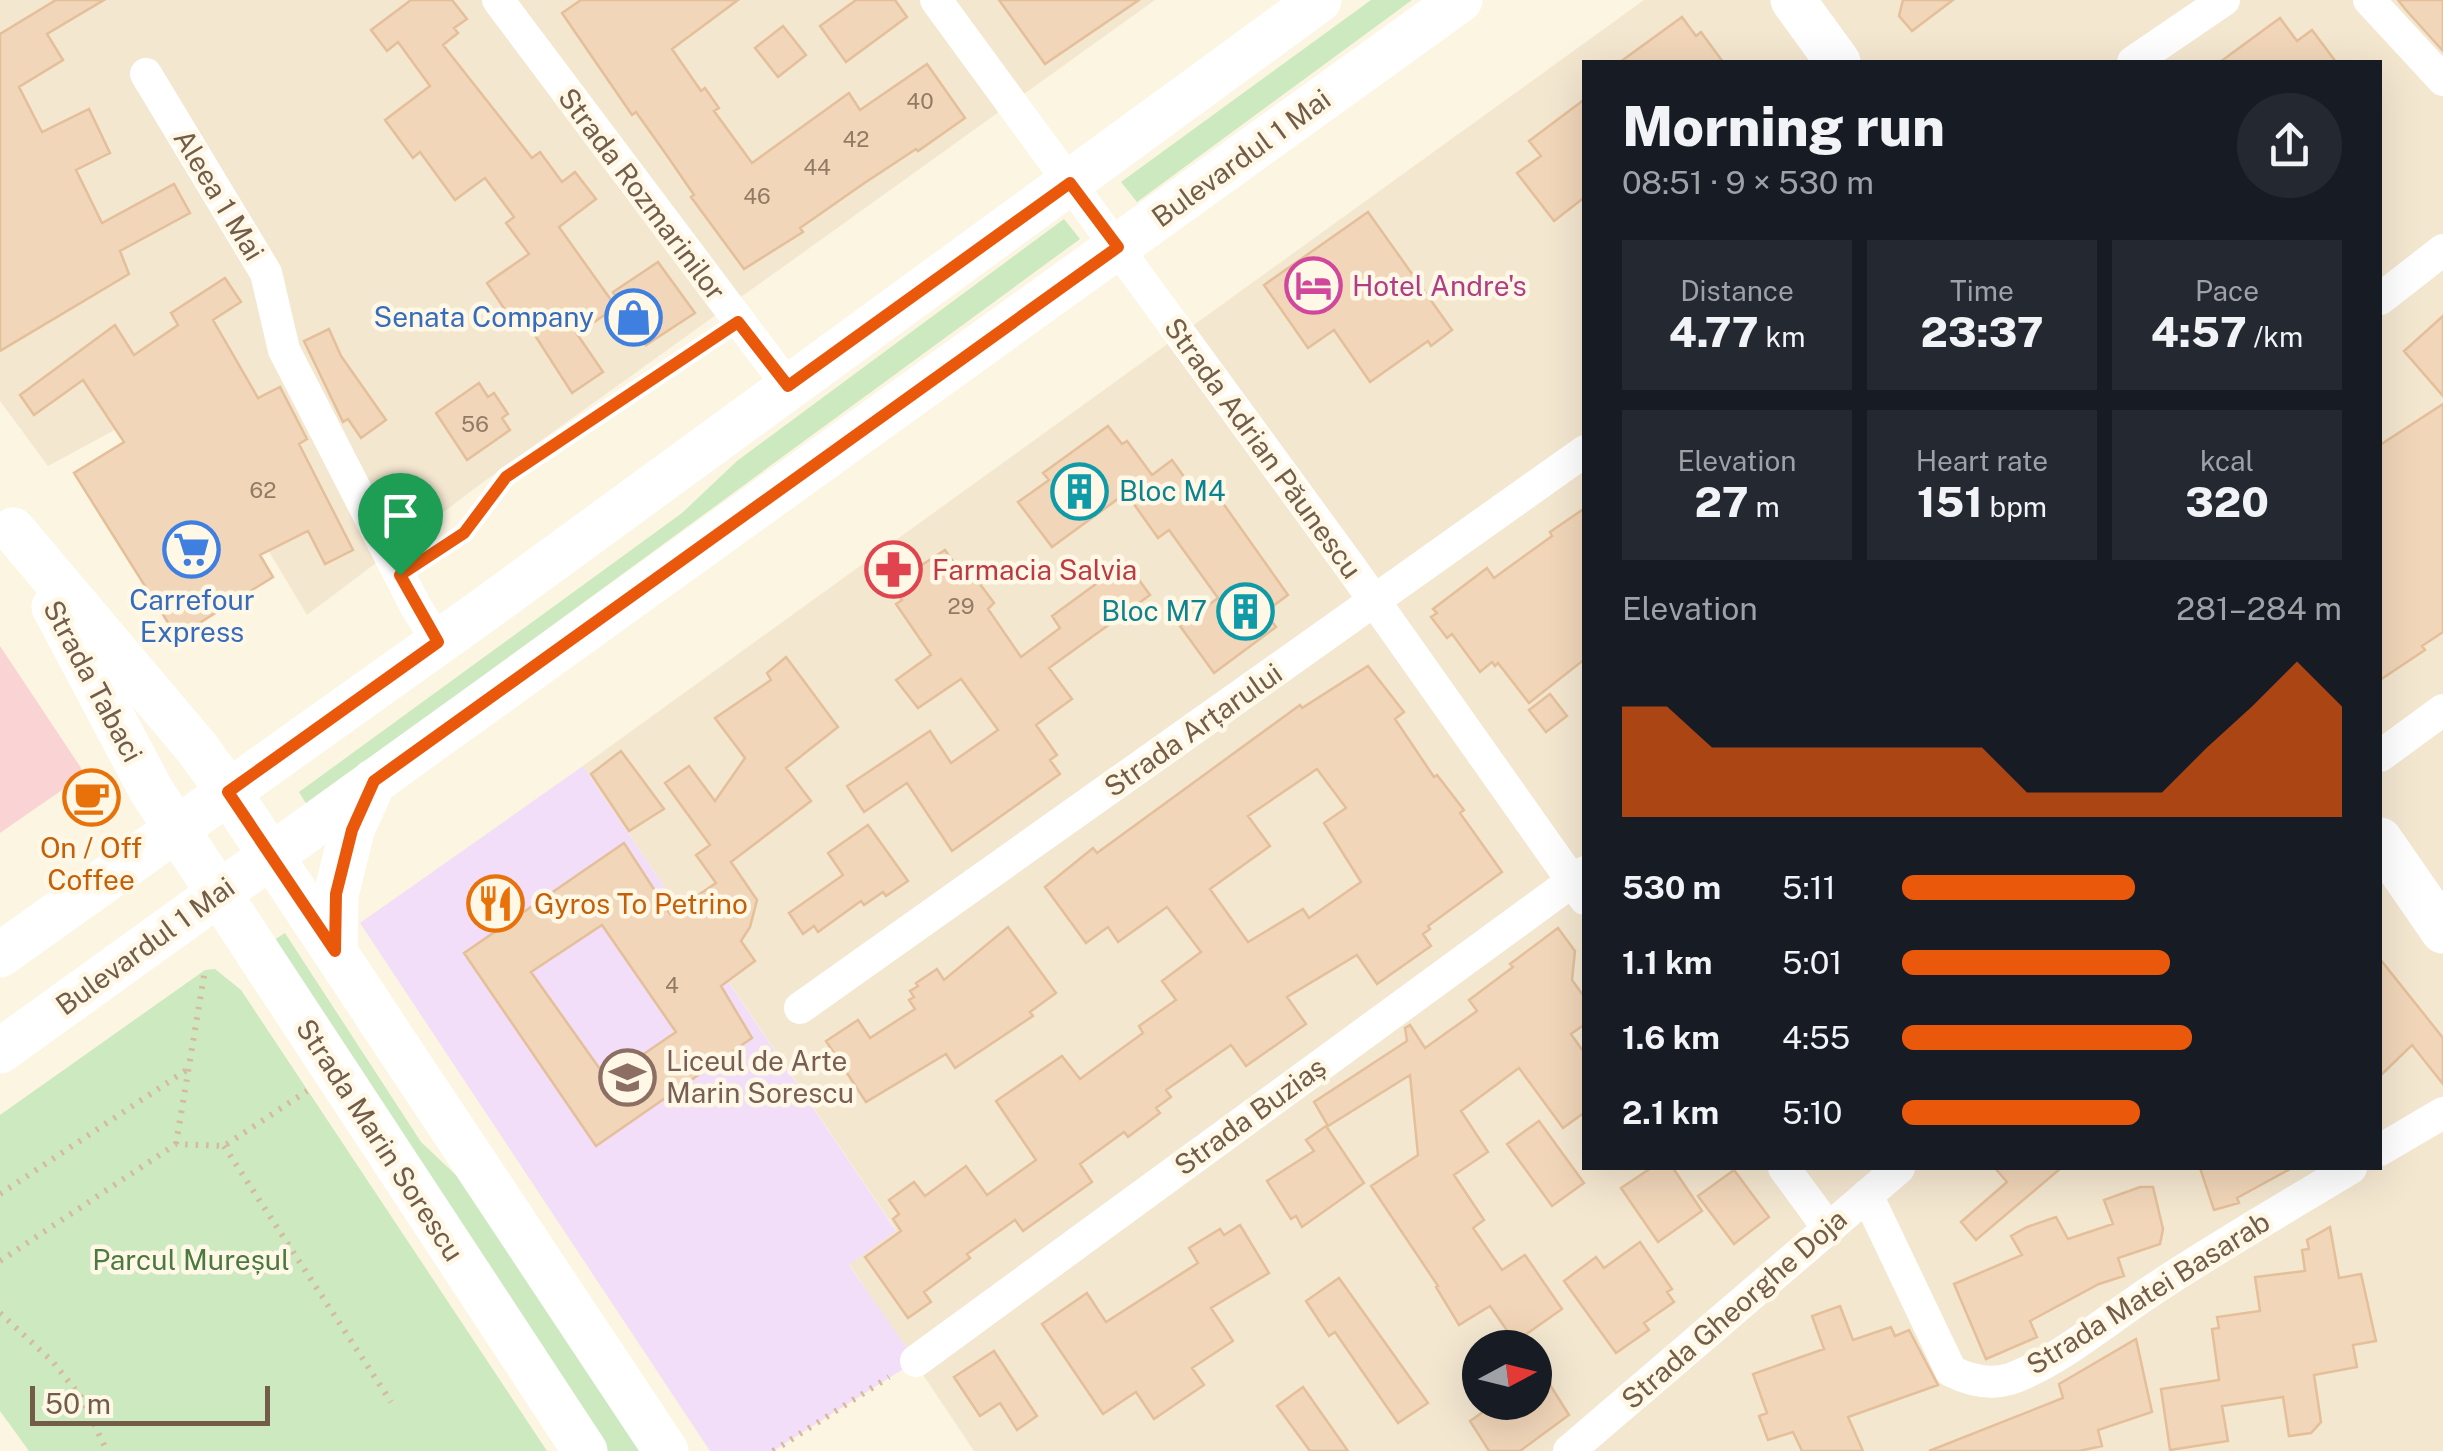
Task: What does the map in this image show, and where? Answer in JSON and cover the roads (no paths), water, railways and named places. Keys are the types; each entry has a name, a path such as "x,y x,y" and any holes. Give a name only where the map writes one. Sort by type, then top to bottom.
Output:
{"main road":[{"path":"0,955 438,642 1318,0"},
{"name":"Bulevardul 1 Mai","path":"0,1051 1460,0"},
{"path":"1793,0 1837,60"},
{"name":"Strada Tabaci","path":"5,521 197,748 273,854"},
{"name":"Strada Tabaci","path":"5,521 147,783 176,829"},
{"path":"335,951 336,894 352,830 374,781"},
{"name":"Strada Marin Sorescu","path":"176,829 584,1451"},
{"path":"2382,843 2443,931"},
{"path":"273,854 666,1451"}],"street":[{"name":"Strada Rozmarinilor","path":"498,0 788,386"},
{"name":"Strada Adrian Păunescu","path":"936,0 1580,884"},
{"path":"2136,60 2224,0"},
{"path":"2369,0 2443,80"},
{"name":"Aleea 1 Mai","path":"146,74 266,273 284,350 438,642"},
{"path":"2382,296 2443,250"},
{"name":"Strada Arțarului","path":"800,1008 1582,453"},
{"path":"2382,755 2443,710"},
{"name":"Strada Buziaș","path":"916,1360 1580,884"},
{"path":"2382,1149 2443,1113"},
{"path":"1785,1170 1828,1228"},
{"name":"Strada Gheorghe Doja","path":"1569,1451 1897,1170"},
{"name":"Strada Matei Basarab","path":"1866,1196 1950,1371 1969,1380 2008,1380 2043,1362 2200,1259 2349,1170"}],"lane":[{"path":"400,575 464,533 506,477 738,322"}],"place":[{"name":"Hotel Andre's","path":"1313,286"},
{"name":"Senata Company","path":"633,317"},
{"name":"Bloc M4","path":"1080,491"},
{"name":"Carrefour Express","path":"192,549"},
{"name":"Farmacia Salvia","path":"893,570"},
{"name":"Bloc M7","path":"1246,611"},
{"name":"On / Off Coffee","path":"91,797"},
{"name":"Gyros To Petrino","path":"495,904"},
{"name":"Liceul de Arte Marin Sorescu","path":"627,1077"}],"park label":[{"name":"Parcul Mureșul","path":"191,1260"}]}
